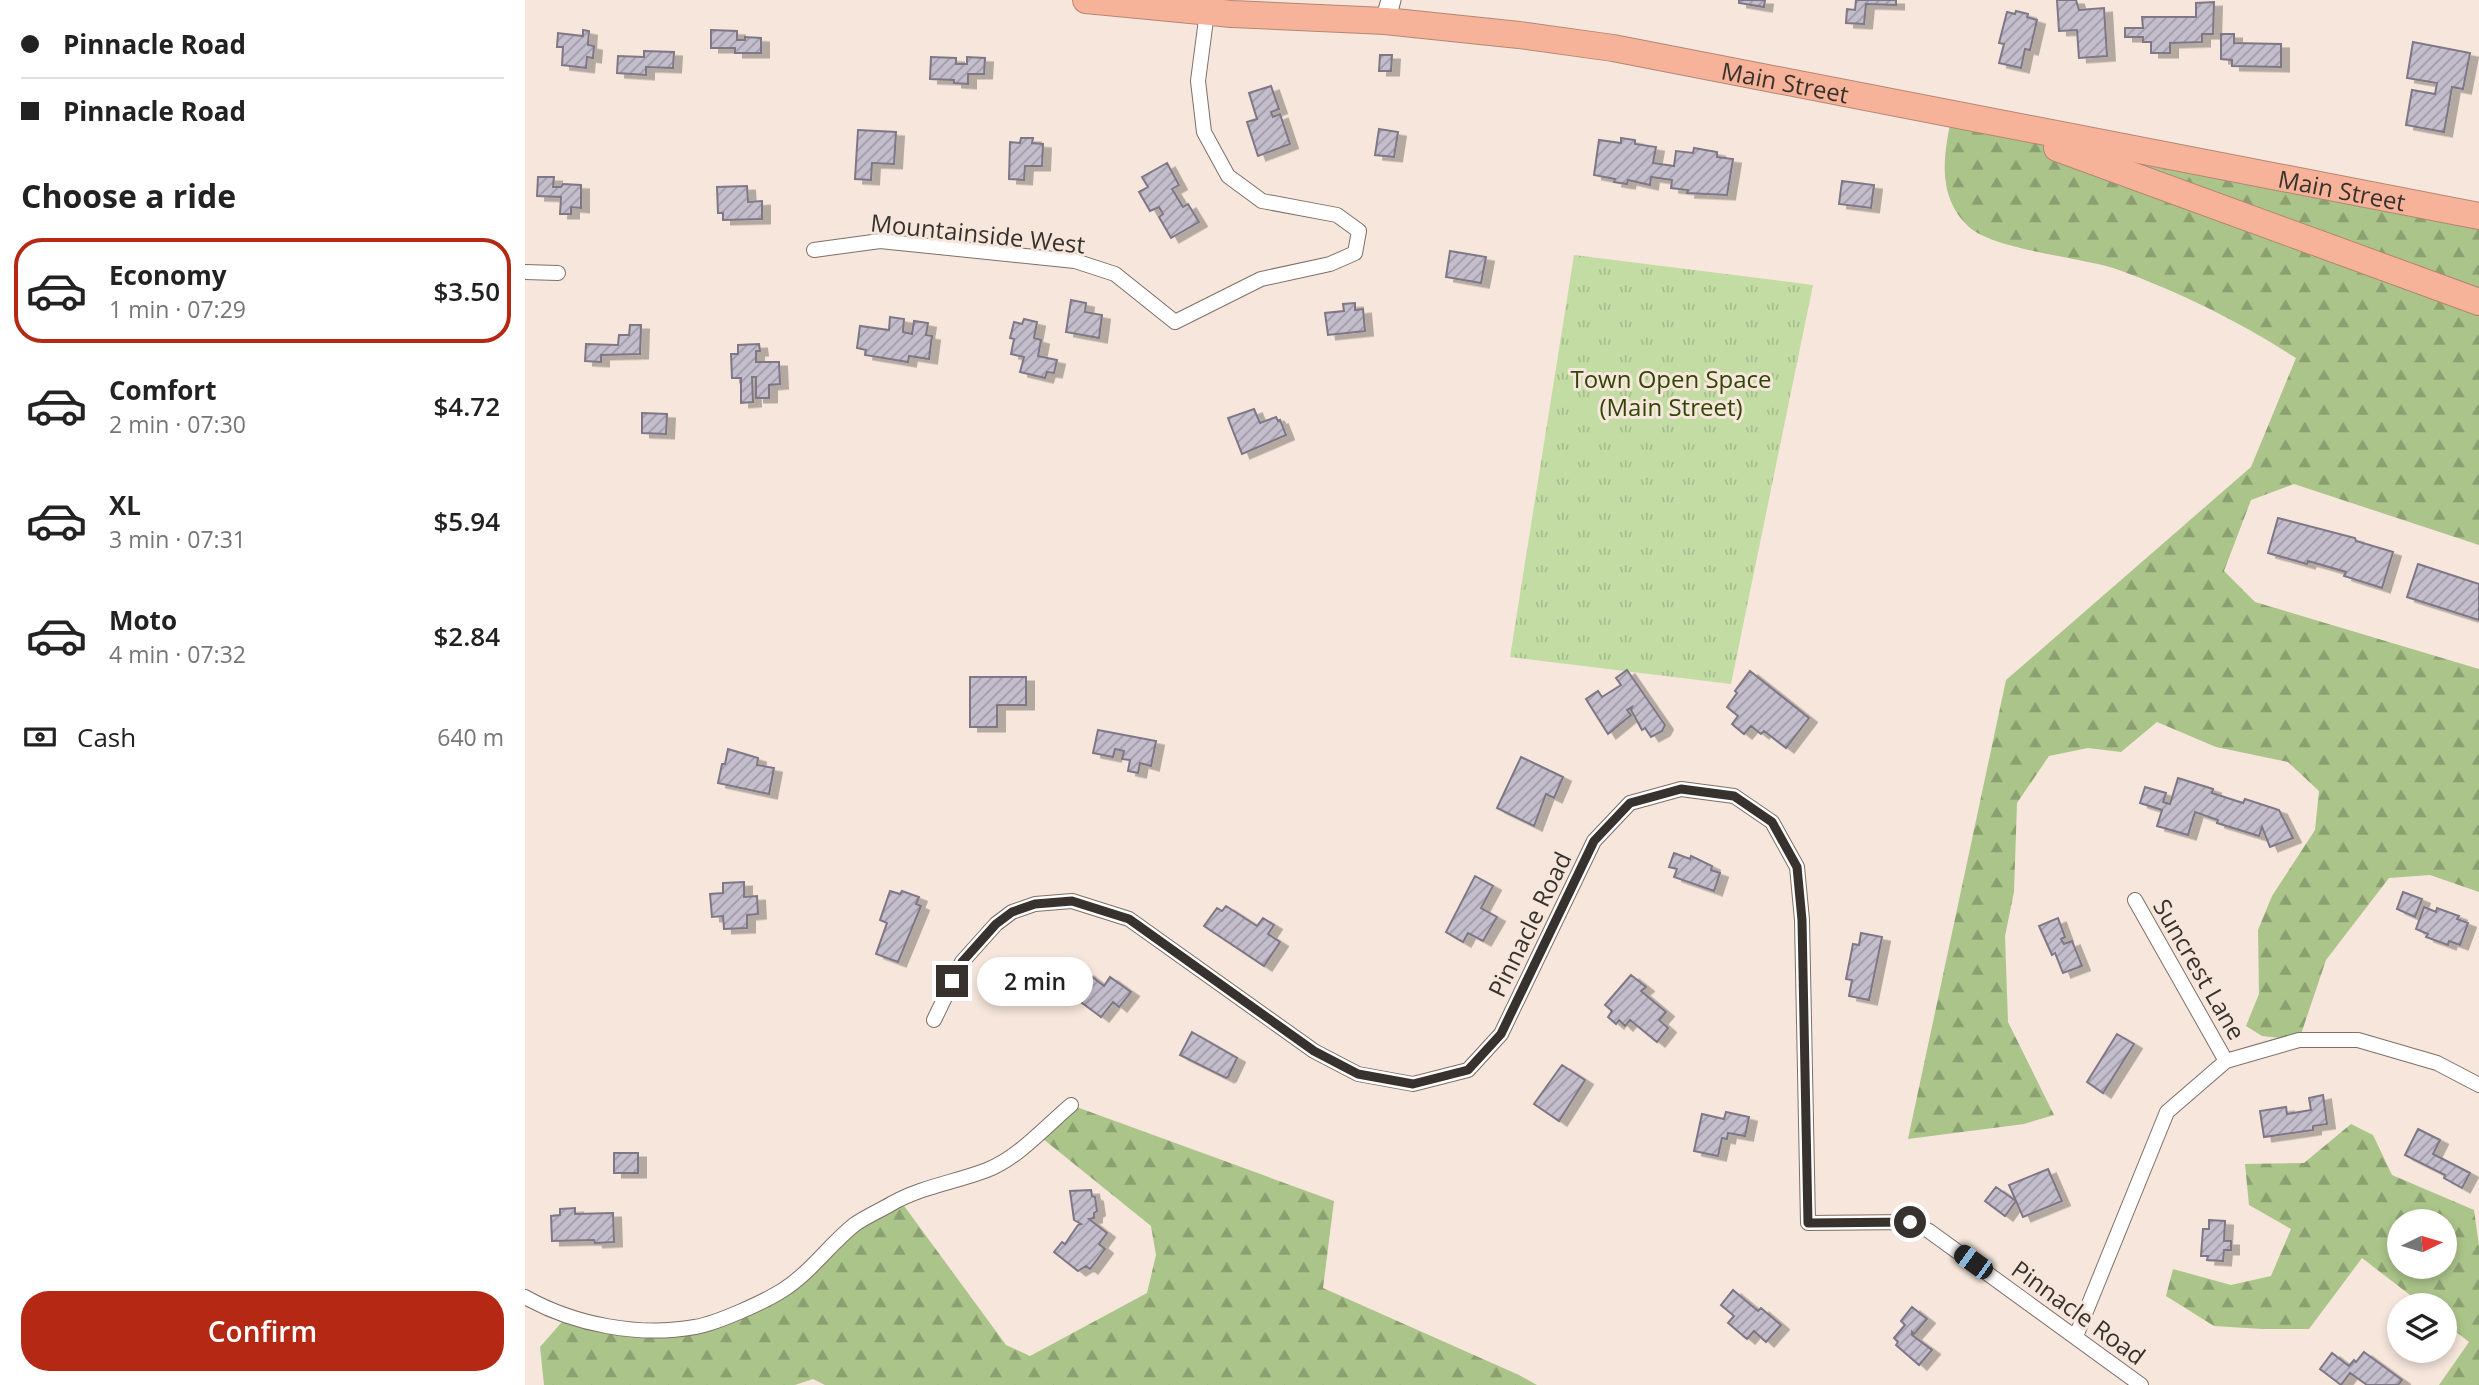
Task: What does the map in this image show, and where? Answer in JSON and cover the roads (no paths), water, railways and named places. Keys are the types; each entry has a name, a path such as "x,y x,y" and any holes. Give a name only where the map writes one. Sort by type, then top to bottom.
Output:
{"highway":[{"name":"Main Street","path":"1086,0 1225,9 1388,10 1519,35 1613,48 2479,216"},
{"path":"1952,115 2083,156 2479,302"}],"street":[{"name":"Mountainside West","path":"814,250 880,241 1075,261 1115,274 1175,322 1261,279 1330,264 1355,253 1359,231 1337,215 1262,201 1228,176 1204,132 1198,81 1225,9"},
{"path":"525,272 558,273"},
{"name":"Pinnacle Road","path":"934,1020 962,962 996,924 1012,912 1035,904 1072,901 1129,919 1314,1051 1358,1074 1413,1084 1468,1070 1501,1034 1594,841 1630,803 1681,789 1734,796 1772,822 1797,867 1802,920 1808,1223 1910,1222 1929,1231 2141,1385"},
{"name":"Suncrest Lane","path":"2135,900 2226,1061"},
{"path":"2076,1336 2167,1112 2226,1061 2299,1040 2358,1040 2437,1063 2479,1086"},
{"path":"525,1297 568,1315 633,1331 696,1327 756,1305 783,1290 810,1270 854,1225 899,1199 988,1170 1009,1158 1071,1105"}],"park label":[{"name":"Town Open Space (Main Street)","path":"1671,392"}]}
